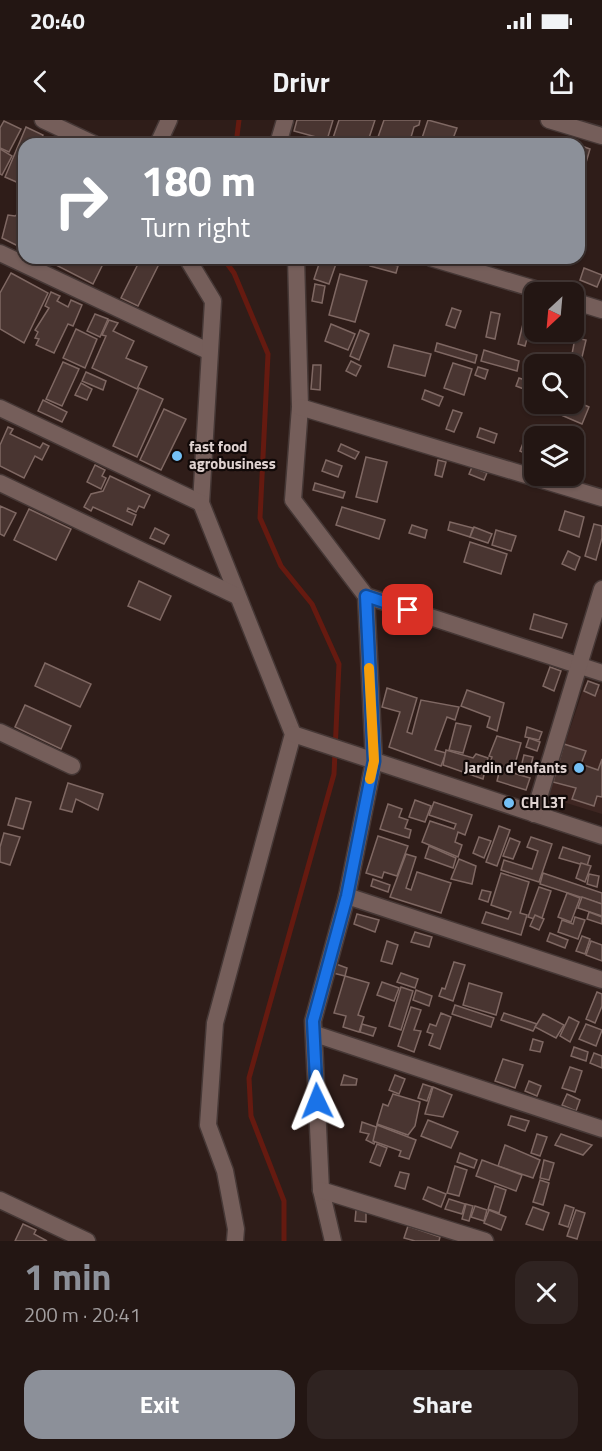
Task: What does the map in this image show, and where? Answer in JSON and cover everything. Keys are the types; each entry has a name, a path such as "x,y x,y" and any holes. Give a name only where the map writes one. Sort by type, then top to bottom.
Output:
{"street":[{"path":"43,120 81,138"},
{"path":"161,138 169,120"},
{"path":"280,138 285,120"},
{"path":"549,120 602,136"},
{"path":"0,253 18,261"},
{"path":"23,264 208,351"},
{"path":"191,264 213,301 208,351 201,503 293,734 215,1023 208,1125 225,1171 236,1229 235,1241"},
{"path":"296,264 300,407 293,500 366,596 374,761 347,896 313,1021 321,1190 333,1241"},
{"path":"451,264 524,286"},
{"path":"584,304 602,310"},
{"path":"300,407 602,498"},
{"path":"0,408 201,503"},
{"path":"0,483 237,596"},
{"path":"534,814 602,590"},
{"path":"366,596 602,673"},
{"path":"0,732 72,766"},
{"path":"293,734 602,836"},
{"path":"347,896 602,981"},
{"path":"315,1034 602,1129"},
{"path":"321,1190 485,1241"},
{"path":"0,1200 87,1241"}],"shaded area":[{"name":"Jardin d'enfants","path":"585,684 602,690 602,814 547,797"}],"building":[{"path":"297,120 333,120 328,138 294,131"},
{"path":"339,120 375,120 369,138 333,138"},
{"path":"384,120 420,120 419,125 414,127 411,138 378,138"},
{"path":"428,120 457,128 453,138 422,138"},
{"path":"4,121 21,129 9,152 0,148 0,128"},
{"path":"26,127 43,135 42,138 21,138"},
{"path":"18,146 18,183 5,177"},
{"path":"585,147 590,149 585,166"},
{"path":"0,149 12,156 2,175 0,174"},
{"path":"18,214 18,246 2,238 8,215"},
{"path":"54,264 103,264 93,284"},
{"path":"138,264 159,264 138,306 121,298"},
{"path":"319,264 336,264 329,284 314,279"},
{"path":"371,264 391,264 398,266 396,273 370,266"},
{"path":"584,268 602,275 597,287 580,280"},
{"path":"11,273 48,293 24,343 0,329 0,293"},
{"path":"340,274 367,281 355,322 329,315"},
{"path":"315,284 325,286 322,303 312,301"},
{"path":"51,292 60,296 57,301 68,307 71,300 82,305 73,326 68,324 54,353 36,345 39,339 35,338 38,332 35,330 49,308 45,306"},
{"path":"452,308 461,311 455,328 446,325"},
{"path":"491,312 500,314 495,339 486,337"},
{"path":"95,314 108,319 100,337 87,331"},
{"path":"109,320 118,323 113,331 134,341 126,358 147,367 137,389 92,368 106,336 102,335"},
{"path":"524,320 524,342 526,342 525,346 518,344"},
{"path":"331,324 355,334 348,350 325,341"},
{"path":"76,329 97,339 85,368 63,358"},
{"path":"360,330 369,334 359,360 350,356"},
{"path":"586,340 583,354 572,354 574,342"},
{"path":"437,343 477,355 475,363 435,351"},
{"path":"394,345 431,354 425,376 388,367"},
{"path":"484,350 519,361 517,371 481,361"},
{"path":"351,361 361,366 356,376 346,371"},
{"path":"63,362 79,369 62,406 46,399"},
{"path":"453,363 472,369 464,395 444,388"},
{"path":"313,365 321,365 320,390 311,389"},
{"path":"478,367 488,370 485,379 475,375"},
{"path":"86,372 106,381 103,390 82,381"},
{"path":"519,378 524,380 524,389 516,386"},
{"path":"81,383 92,389 87,400 75,395"},
{"path":"139,388 163,399 137,457 113,446"},
{"path":"425,390 443,397 439,406 422,399"},
{"path":"43,400 67,412 62,422 38,411"},
{"path":"584,405 589,407 582,424 559,414 584,414"},
{"path":"164,409 186,419 161,470 140,460"},
{"path":"453,410 462,413 454,432 446,429"},
{"path":"8,427 13,429 10,434 40,448 43,443 49,446 42,460 35,456 24,478 0,466 0,445"},
{"path":"480,428 497,434 494,443 477,437"},
{"path":"524,441 524,453 520,451"},
{"path":"341,444 359,452 355,459 338,451"},
{"path":"366,457 387,462 377,502 356,497"},
{"path":"326,460 342,466 338,477 322,471"},
{"path":"438,460 446,462 442,477 435,475"},
{"path":"95,465 105,470 102,476 106,478 101,489 87,482"},
{"path":"472,467 487,473 484,480 469,474"},
{"path":"110,476 150,495 144,508 139,506 136,512 128,508 127,511 136,515 132,525 93,507 91,511 84,507 91,494 103,491"},
{"path":"315,483 345,492 343,498 313,490"},
{"path":"0,506 16,513 4,536 0,534"},
{"path":"342,507 385,520 379,539 336,525"},
{"path":"29,509 71,529 56,560 14,540"},
{"path":"565,511 584,517 579,537 559,530"},
{"path":"450,522 473,528 470,537 448,530"},
{"path":"594,524 602,526 602,538 596,560 585,556"},
{"path":"412,525 427,530 425,538 409,533"},
{"path":"474,527 492,534 488,543 470,537"},
{"path":"155,528 169,535 164,544 150,538"},
{"path":"496,530 516,536 511,551 492,545"},
{"path":"470,542 507,554 501,574 464,562"},
{"path":"568,551 580,557 575,570 562,564"},
{"path":"139,581 171,596 160,620 128,606"},
{"path":"534,614 567,624 562,638 530,629"},
{"path":"45,663 91,684 80,707 35,686"},
{"path":"550,667 561,671 554,691 543,686"},
{"path":"588,681 599,685 595,696 584,691"},
{"path":"387,688 417,698 407,732 412,734 421,700 459,707 455,720 447,717 435,750 446,753 441,766 389,747 400,712 382,707"},
{"path":"467,690 504,703 497,731 487,727 490,717 461,706"},
{"path":"25,705 71,726 61,749 15,727"},
{"path":"456,723 471,726 463,753 449,750"},
{"path":"527,727 542,732 539,740 525,737"},
{"path":"497,736 521,743 513,771 490,763 492,757 489,756"},
{"path":"529,738 540,742 537,751 526,747"},
{"path":"564,744 586,751 581,764 598,770 602,759 602,797 597,796 594,806 572,799 576,788 553,782"},
{"path":"446,750 473,758 476,754 488,758 483,779 443,765"},
{"path":"524,755 533,757 529,773 520,771"},
{"path":"500,769 530,778 526,790 497,781"},
{"path":"68,783 103,794 98,810 76,799 72,812 60,809"},
{"path":"16,798 31,802 23,829 8,825"},
{"path":"415,800 431,806 425,822 409,817"},
{"path":"434,802 472,815 465,835 458,832 455,842 462,845 458,857 422,842 430,821 454,829 456,824 429,815"},
{"path":"388,804 402,809 399,817 408,820 405,828 411,830 409,838 380,829"},
{"path":"499,826 510,830 497,866 486,862"},
{"path":"4,833 20,837 10,865 0,862 0,847"},
{"path":"378,836 408,846 397,876 384,872 382,878 366,873"},
{"path":"479,837 491,841 484,858 473,853"},
{"path":"531,837 552,844 539,882 501,870 504,860 532,869 538,851 527,847"},
{"path":"510,838 520,842 513,859 503,856"},
{"path":"429,846 456,858 453,868 425,858"},
{"path":"563,847 590,856 587,866 559,858"},
{"path":"406,854 416,857 406,888 411,890 417,872 451,883 441,913 390,897"},
{"path":"459,859 476,866 472,884 451,879"},
{"path":"581,863 591,866 585,882 576,878"},
{"path":"501,873 529,882 520,913 527,915 521,935 482,923 486,912 508,919 511,912 491,905"},
{"path":"543,873 602,893 602,904 540,884"},
{"path":"589,874 599,876 597,887 587,884"},
{"path":"373,879 390,885 388,892 371,886"},
{"path":"539,887 551,891 541,921 528,917"},
{"path":"482,890 491,892 488,902 479,899"},
{"path":"567,893 580,898 571,922 558,917"},
{"path":"582,897 602,904 602,916 578,908"},
{"path":"589,912 602,917 602,924 587,919"},
{"path":"357,914 379,920 375,932 354,924"},
{"path":"535,915 544,919 539,930 530,926"},
{"path":"575,917 585,920 578,939 558,932 562,920 573,924"},
{"path":"415,932 432,937 429,947 411,942"},
{"path":"550,933 568,940 565,948 547,941"},
{"path":"582,936 590,939 585,954 576,951"},
{"path":"387,941 398,945 392,964 381,961"},
{"path":"591,941 602,945 602,961 586,955"},
{"path":"454,962 465,965 453,1001 439,996 442,988 445,989"},
{"path":"336,964 347,968 345,976 333,973"},
{"path":"401,973 418,979 415,988 397,982"},
{"path":"345,976 369,983 358,1015 364,1017 359,1032 343,1027 346,1016 334,1013"},
{"path":"382,982 399,988 394,1001 377,995"},
{"path":"469,983 502,993 496,1015 463,1005"},
{"path":"401,987 413,991 401,1030 389,1026"},
{"path":"416,990 432,996 429,1006 413,1000"},
{"path":"597,992 602,994 602,1006 595,1023 586,1019"},
{"path":"455,1005 494,1018 491,1027 452,1014"},
{"path":"411,1007 421,1010 414,1030 421,1031 414,1052 398,1046"},
{"path":"441,1013 451,1017 440,1049 429,1045 433,1034 427,1032 430,1024 436,1026"},
{"path":"504,1013 537,1024 533,1031 501,1020"},
{"path":"543,1014 564,1025 556,1038 535,1027"},
{"path":"569,1017 579,1022 570,1042 560,1036"},
{"path":"362,1024 376,1028 373,1036 360,1032"},
{"path":"586,1024 602,1030 596,1046 579,1039"},
{"path":"533,1039 543,1042 540,1052 530,1050"},
{"path":"574,1047 588,1052 586,1061 571,1056"},
{"path":"594,1053 602,1056 602,1068 590,1063"},
{"path":"503,1059 523,1065 515,1088 495,1081"},
{"path":"570,1067 582,1071 575,1092 562,1088"},
{"path":"344,1075 357,1079 356,1085 341,1085"},
{"path":"395,1075 405,1079 399,1094 389,1090"},
{"path":"529,1081 541,1086 537,1096 525,1091"},
{"path":"423,1084 432,1087 427,1101 418,1098"},
{"path":"433,1087 452,1095 443,1117 425,1114"},
{"path":"393,1094 420,1102 415,1126 408,1135 377,1124 383,1104 388,1106"},
{"path":"567,1094 580,1100 576,1111 562,1105"},
{"path":"511,1116 529,1121 525,1131 508,1125"},
{"path":"428,1120 458,1132 451,1148 421,1136"},
{"path":"362,1122 379,1128 374,1144 366,1140 369,1134 360,1132"},
{"path":"377,1125 416,1140 409,1159 399,1156 401,1151 373,1141"},
{"path":"537,1134 547,1137 540,1156 531,1153"},
{"path":"561,1134 592,1145 583,1155 555,1145"},
{"path":"377,1144 387,1148 380,1166 370,1162"},
{"path":"505,1145 540,1160 533,1178 498,1166"},
{"path":"460,1153 477,1160 474,1168 457,1162"},
{"path":"482,1160 522,1175 516,1191 476,1176"},
{"path":"544,1160 554,1163 549,1180 540,1178"},
{"path":"455,1166 467,1170 459,1196 447,1193"},
{"path":"400,1172 409,1174 405,1189 395,1186"},
{"path":"540,1180 549,1183 543,1205 533,1202"},
{"path":"495,1186 506,1190 499,1213 488,1209"},
{"path":"428,1187 446,1194 441,1207 423,1199"},
{"path":"449,1199 465,1204 462,1214 445,1209"},
{"path":"466,1204 473,1206 469,1221 462,1219"},
{"path":"565,1205 574,1208 568,1227 559,1224"},
{"path":"475,1206 487,1210 484,1221 471,1217"},
{"path":"533,1207 549,1213 543,1230 526,1224"},
{"path":"356,1210 366,1211 366,1222 355,1221"},
{"path":"489,1210 506,1217 501,1230 484,1223"},
{"path":"576,1210 585,1213 577,1239 567,1236"},
{"path":"23,1224 36,1230 34,1234 47,1241 15,1241"},
{"path":"408,1226 440,1237 439,1241 415,1241 404,1238"}],"waterway":[{"path":"237,138 239,120"},
{"path":"227,264 234,273 268,354 260,518 281,566 312,604 339,664 334,774 249,1078 251,1116 284,1201 284,1241"}],"slow traffic":[{"path":"369,668 374,761 370,779"}],"place":[{"name":"fast food agrobusiness","path":"177,456"},
{"name":"Jardin d'enfants","path":"579,768"},
{"name":"CH L3T","path":"509,803"}],"route":[{"path":"317,1101 313,1021 347,896 374,761 366,596 408,610"}]}
